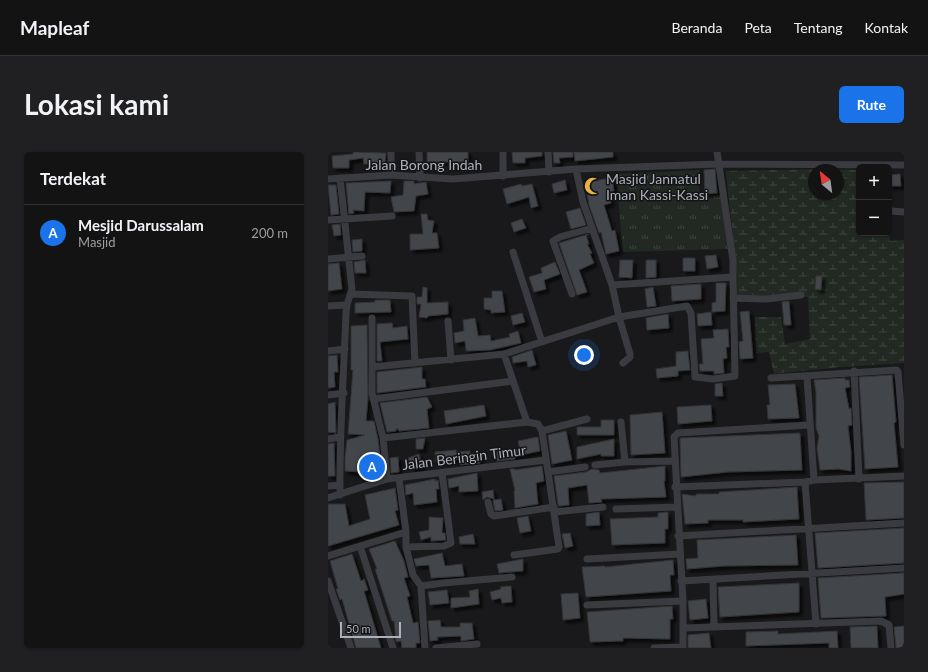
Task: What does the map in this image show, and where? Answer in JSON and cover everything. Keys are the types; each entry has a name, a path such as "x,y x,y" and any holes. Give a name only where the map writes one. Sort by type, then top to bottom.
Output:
{"street":[{"path":"391,152 391,175"},
{"path":"419,152 420,178"},
{"path":"503,152 503,176"},
{"path":"548,152 550,172"},
{"path":"372,367 504,354 619,316 687,306 691,313 695,377 698,379 733,377 736,372 733,260 717,152"},
{"name":"Jalan Borong Indah","path":"328,179 391,175 453,179 576,169 718,164 808,163 856,166"},
{"name":"Jalan Borong Indah","path":"892,166 904,165"},
{"path":"576,169 579,188 612,285 630,354 630,357 623,363"},
{"path":"340,178 352,284 351,294 347,305 344,393 340,437 340,495"},
{"path":"892,212 904,212"},
{"path":"328,220 392,216"},
{"path":"572,294 553,241 560,237 592,228"},
{"path":"513,252 542,342"},
{"path":"328,259 362,256"},
{"path":"612,285 734,277"},
{"path":"351,294 412,296 415,363"},
{"path":"733,298 767,299 801,295"},
{"path":"328,306 347,305"},
{"path":"372,318 373,399 383,438 387,479"},
{"path":"448,321 451,360"},
{"path":"328,351 345,349"},
{"path":"504,354 527,422"},
{"path":"771,378 807,377 854,371 898,370 904,445"},
{"path":"854,371 859,479"},
{"path":"807,377 814,480"},
{"path":"373,399 513,381"},
{"path":"328,395 344,393"},
{"path":"542,431 586,418"},
{"path":"383,438 527,422 538,424 542,431 559,543 558,549 514,555"},
{"path":"621,422 624,462"},
{"path":"654,648 683,647 683,601 675,487 674,437 678,433 810,425"},
{"path":"328,439 340,437"},
{"name":"Jalan Beringin Timur","path":"328,498 387,479 546,460"},
{"path":"595,465 624,462 674,461"},
{"path":"548,472 586,467"},
{"path":"406,547 444,546 451,543 442,473"},
{"path":"675,487 805,482 814,480 904,476"},
{"path":"399,478 406,532 406,547 413,575 421,586 426,648"},
{"path":"805,482 816,624"},
{"path":"328,486 340,485"},
{"path":"488,502 491,514 494,516 554,509 603,507"},
{"path":"616,509 677,507"},
{"path":"678,536 808,527 904,523"},
{"path":"328,556 406,532"},
{"path":"360,546 393,648"},
{"path":"587,559 680,554"},
{"path":"681,581 904,568"},
{"path":"421,586 512,577"},
{"path":"713,580 714,627"},
{"path":"328,581 351,648"},
{"path":"587,605 683,601"},
{"path":"684,628 885,622 889,625 891,648"},
{"path":"436,648 477,644"}],"green space":[{"path":"808,169 808,200 844,200 844,170 856,170 856,236 890,236 890,241 904,240 904,363 841,367 774,374 769,352 756,353 755,317 781,317 785,344 810,339 808,297 737,295 735,249 726,171"},
{"path":"700,170 699,195 723,195 730,249 623,252 616,174"}],"building":[{"path":"353,152 386,153 385,164 364,164 363,158 349,160 349,168 333,168 332,156 353,154"},
{"path":"427,152 468,152 468,162 427,162"},
{"path":"512,152 542,152 542,156 525,158 525,163 513,163"},
{"path":"553,152 573,152 573,157 559,158 560,163 554,163"},
{"path":"574,152 613,152 613,157 575,161"},
{"path":"715,169 717,193 705,194 704,170"},
{"path":"900,174 901,186 892,186 892,175"},
{"path":"612,178 614,191 608,192 611,203 604,205 612,231 615,230 619,251 606,254 601,232 599,233 589,205 585,182"},
{"path":"565,180 567,190 554,193 552,184"},
{"path":"391,181 390,193 365,192 364,211 353,210 354,213 349,214 346,183"},
{"path":"404,181 414,181 414,184 426,182 428,194 416,196 414,211 394,212 391,197 403,195"},
{"path":"521,184 522,186 532,184 538,206 531,208 529,197 507,204 503,189"},
{"path":"328,185 336,185 339,214 331,215"},
{"path":"580,208 586,225 571,229 566,212"},
{"path":"421,214 427,214 428,220 434,221 432,233 437,233 439,248 410,250 410,234 423,234"},
{"path":"522,219 526,228 514,232 511,223"},
{"path":"340,224 341,235 334,236 332,225"},
{"path":"589,234 586,235 589,244 587,244 592,253 590,254 594,263 579,270 587,292 577,295 559,243"},
{"path":"362,239 362,251 353,252 352,240"},
{"path":"716,255 718,267 707,269 705,256"},
{"path":"683,258 695,258 695,271 683,271"},
{"path":"365,260 366,273 355,273 354,262"},
{"path":"620,260 633,260 632,278 619,277"},
{"path":"646,260 656,260 656,277 646,278"},
{"path":"555,262 560,274 544,280 546,289 534,292 529,277 542,273 541,268"},
{"path":"339,263 342,289 328,291 328,264"},
{"path":"816,276 822,276 821,290 815,289"},
{"path":"716,283 726,283 725,311 712,312 712,303 716,302"},
{"path":"701,284 701,299 672,301 671,286"},
{"path":"423,287 427,288 427,303 448,302 448,314 428,316 427,318 419,317 421,304 417,304 417,297 422,297"},
{"path":"653,287 656,306 647,307 645,289"},
{"path":"492,291 502,291 505,312 491,313 491,310 484,309 484,298 492,298"},
{"path":"375,300 390,300 391,312 355,313 355,303 375,302"},
{"path":"789,301 791,325 784,325 782,302"},
{"path":"749,311 753,358 740,359 739,342 743,341 740,312"},
{"path":"711,312 712,325 698,326 697,314"},
{"path":"522,313 525,322 513,325 511,316"},
{"path":"668,314 669,328 647,330 646,318"},
{"path":"475,318 478,336 490,335 491,341 510,337 509,334 518,331 521,343 490,350 466,351 465,341 455,343 454,333 464,331 463,320"},
{"path":"392,323 393,328 407,326 408,339 380,342 382,361 377,361 377,324"},
{"path":"367,325 368,398 366,421 374,421 378,439 382,475 361,477 361,472 345,471 345,458 347,440 365,435 348,434 353,370 351,370 351,326"},
{"path":"728,329 729,347 726,347 727,358 723,359 724,373 714,374 714,371 700,371 699,364 703,364 701,339 714,338 713,330"},
{"path":"532,350 536,365 528,367 527,361 513,363 512,357"},
{"path":"688,351 690,370 678,371 678,376 657,378 656,369 676,366 676,352"},
{"path":"337,355 338,372 334,372 335,387 328,388 328,356"},
{"path":"422,367 422,379 425,379 426,387 377,393 377,372"},
{"path":"892,375 898,467 865,469 859,377"},
{"path":"845,378 845,380 849,380 850,387 845,388 849,409 851,408 852,425 848,426 851,452 851,471 838,469 820,470 817,448 819,436 816,428 816,392 814,380"},
{"path":"722,383 723,396 715,396 715,384"},
{"path":"795,384 799,418 768,419 767,405 770,405 768,385"},
{"path":"427,397 432,407 427,409 429,428 399,431 396,429 396,431 387,432 380,403"},
{"path":"335,402 336,433 328,432 328,404"},
{"path":"484,405 486,416 446,424 444,411"},
{"path":"711,405 712,421 678,424 677,407"},
{"path":"662,412 665,453 631,455 630,415"},
{"path":"601,420 614,420 614,435 577,435 577,427 601,427"},
{"path":"566,431 572,460 552,464 548,435"},
{"path":"800,433 802,470 728,472 681,477 680,438"},
{"path":"538,437 540,451 515,456 515,459 497,461 497,450 520,449 518,441"},
{"path":"425,438 423,449 416,449 416,439"},
{"path":"614,439 614,456 601,456 601,454 577,459 577,447"},
{"path":"334,443 335,476 328,476 328,444"},
{"path":"456,450 456,452 470,451 470,455 480,455 480,463 460,465 460,459 436,462 435,452"},
{"path":"419,454 422,467 412,470 408,458"},
{"path":"398,457 399,472 391,473 390,458"},
{"path":"542,466 544,481 536,483 538,504 515,508 515,491 510,469 515,470"},
{"path":"665,466 664,481 666,497 601,499 602,502 589,503 587,485 568,488 569,505 559,506 558,504 554,476 586,472 592,469 599,470 600,473"},
{"path":"477,473 478,491 459,492 459,486 449,488 448,479"},
{"path":"435,479 435,481 438,480 439,489 436,489 437,502 414,505 413,493 406,495 405,485"},
{"path":"904,482 904,518 866,520 864,483"},
{"path":"797,487 799,519 743,522 743,520 708,520 708,523 685,524 682,494 696,496 696,494 719,494 719,492"},
{"path":"395,488 398,510 395,511 399,525 328,546 328,504 345,504 349,526 370,519 365,495"},
{"path":"493,490 494,499 487,497 483,500 482,492"},
{"path":"501,499 503,510 495,511 493,500"},
{"path":"599,512 600,525 586,526 586,514"},
{"path":"668,512 668,529 665,529 665,543 612,545 610,519 658,517 658,513"},
{"path":"528,516 531,531 520,533 517,518"},
{"path":"429,517 443,518 442,533 445,533 446,540 431,541 431,537 421,540 419,532 429,530"},
{"path":"904,528 904,563 818,568 815,533"},
{"path":"570,533 573,546 565,548 562,534"},
{"path":"473,534 475,544 460,544 459,537"},
{"path":"796,535 798,565 724,566 687,569 686,559 698,558 697,540"},
{"path":"395,541 404,561 408,577 404,578 410,596 407,597 413,623 418,622 420,643 416,643 416,648 402,648 401,641 396,642 394,621 392,621 375,569 377,569 369,549"},
{"path":"442,553 445,566 462,564 464,576 431,578 429,565 416,566 414,559"},
{"path":"352,554 361,581 364,579 368,590 364,591 381,648 356,648 342,599 340,600 336,589 338,589 330,561"},
{"path":"523,559 523,571 499,573 497,564"},
{"path":"673,560 674,575 670,575 671,591 586,597 582,567 605,567"},
{"path":"904,573 904,594 885,597 886,616 821,618 818,578"},
{"path":"799,583 799,612 720,617 718,587"},
{"path":"511,586 512,602 502,603 501,598 492,600 490,592 501,589 500,587"},
{"path":"478,589 479,604 451,608 451,598 470,597 469,591"},
{"path":"447,590 449,603 430,605 428,592"},
{"path":"578,593 580,618 563,620 561,594"},
{"path":"706,599 708,618 690,620 688,601"},
{"path":"672,606 673,619 670,619 670,639 623,638 623,641 590,642 587,612"},
{"path":"440,620 441,627 460,627 460,623 472,623 474,639 461,641 461,636 437,637 438,640 430,641 428,621"},
{"path":"877,626 878,648 851,648 850,627"},
{"path":"904,626 904,648 896,648 894,627"},
{"path":"778,631 778,634 837,631 838,648 829,648 829,643 746,646 746,632"},
{"path":"709,633 711,648 688,648 688,635"}],"place":[{"name":"Masjid Jannatul Iman Kassi-Kassi","path":"593,186"},
{"name":"Mesjid Darussalam","path":"372,467"}]}
